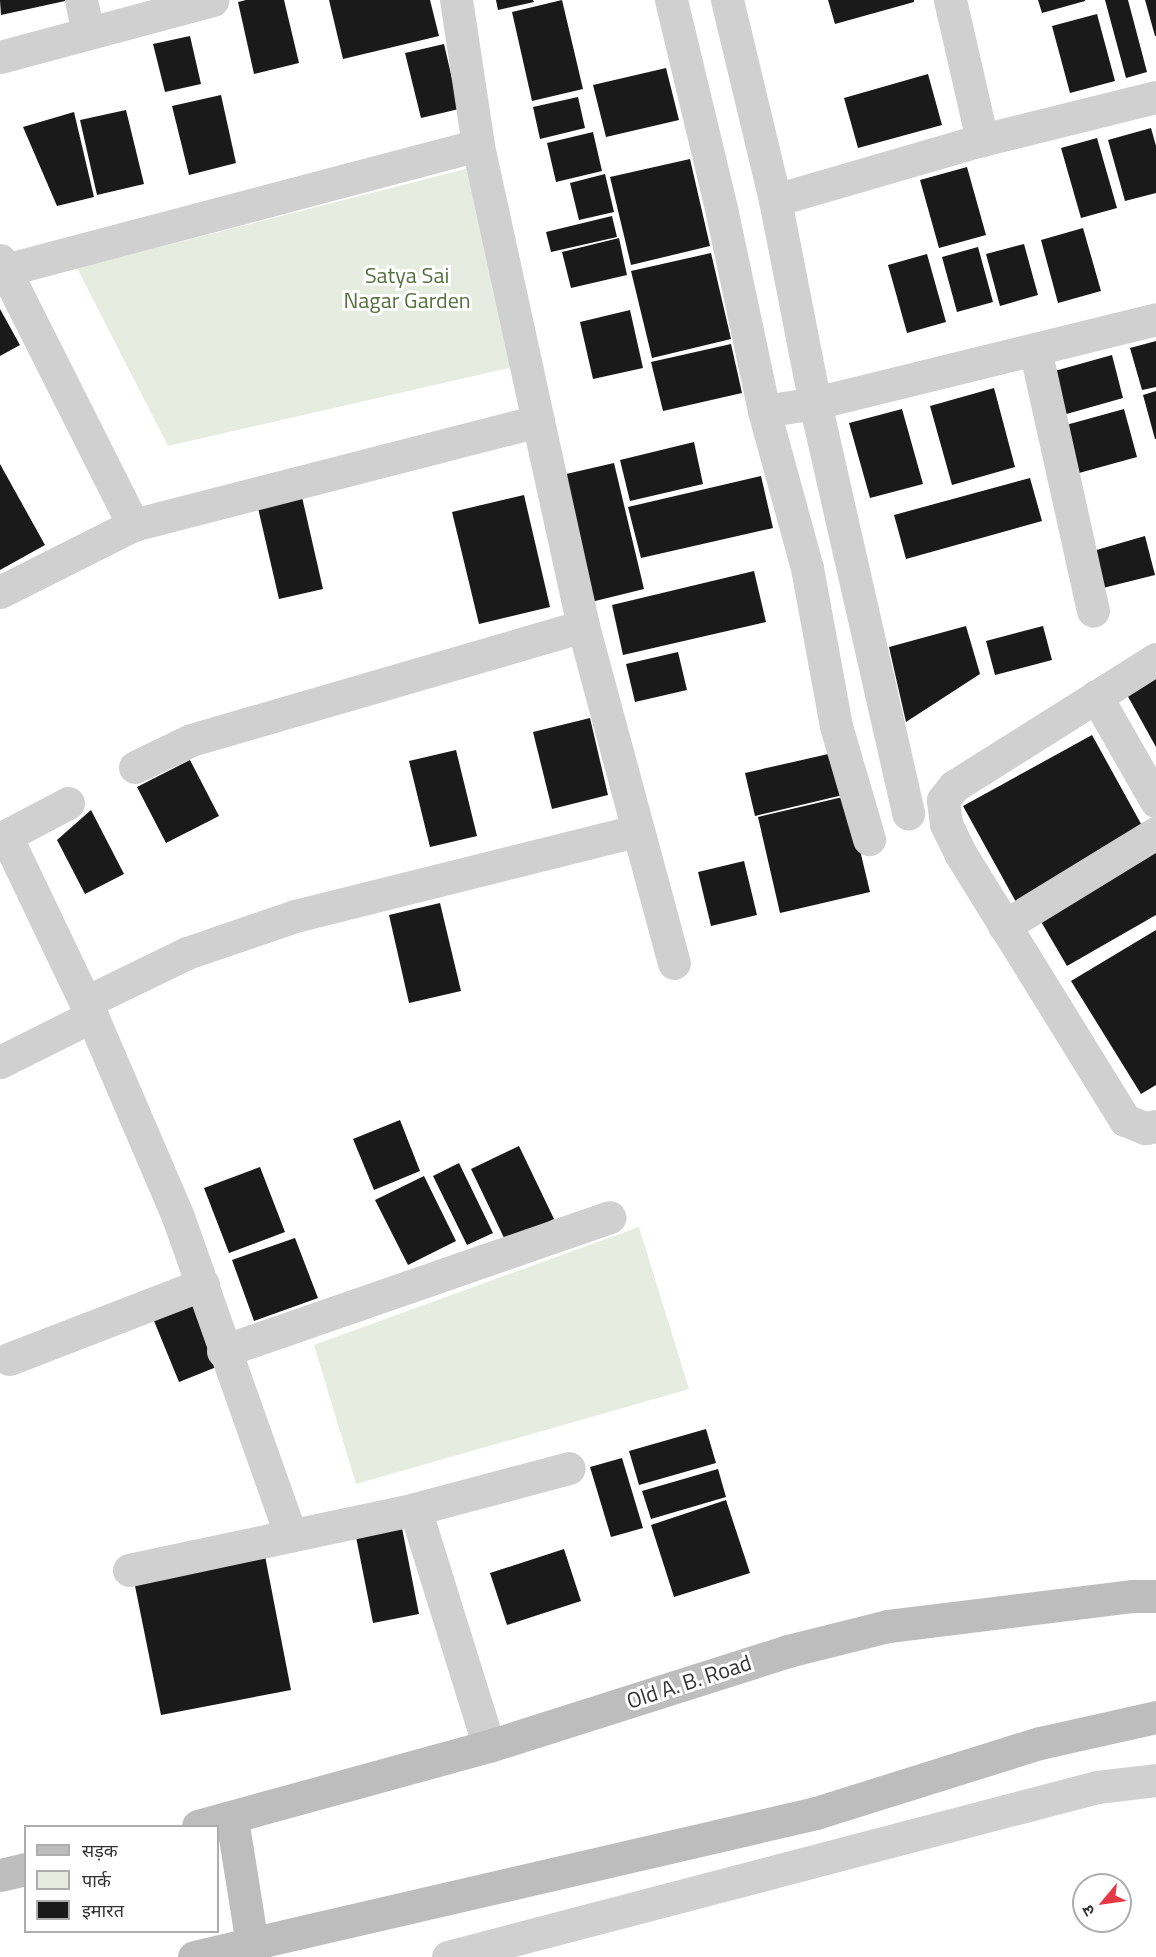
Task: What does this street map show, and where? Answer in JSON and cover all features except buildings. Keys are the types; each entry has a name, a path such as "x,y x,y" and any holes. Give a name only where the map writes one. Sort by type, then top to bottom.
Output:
{"main road":[{"name":"Old A. B. Road","path":"206,1825 489,1746 788,1651 888,1626 1133,1596 1156,1596"},
{"path":"187,1933 193,1957 253,1950 816,1813 1040,1743 1156,1717"},
{"path":"232,1819 253,1950"},
{"path":"0,1875 24,1869"}],"street":[{"path":"81,0 88,33"},
{"path":"0,57 88,33 175,5 212,0"},
{"path":"456,0 478,145 583,626 674,963"},
{"path":"671,0 722,213 764,411 807,568 836,726 869,839"},
{"path":"727,0 775,200 815,403 908,814"},
{"path":"950,0 982,140"},
{"path":"775,200 982,140 1156,97"},
{"path":"133,525 3,265 478,145"},
{"path":"764,411 815,403 1156,318"},
{"path":"1035,349 1093,611"},
{"path":"0,592 133,525 538,421"},
{"path":"135,767 191,740 583,626"},
{"path":"1156,659 954,786 942,800 946,824 960,853 1125,1120 1144,1128 1156,1126"},
{"path":"1096,696 1156,801"},
{"path":"68,803 3,837 89,1009 178,1217 203,1284 223,1351 291,1536"},
{"path":"0,1062 187,953 295,916 637,831"},
{"path":"1004,926 1156,833"},
{"path":"223,1351 609,1218"},
{"path":"9,1359 203,1284"},
{"path":"129,1570 415,1509 569,1468"},
{"path":"415,1509 489,1746"},
{"path":"462,1955 1097,1787 1155,1785"}],"green space":[{"name":"Satya Sai Nagar Garden","path":"493,162 539,361 168,446 77,268"},
{"path":"639,1227 689,1389 356,1484 314,1345"}]}
